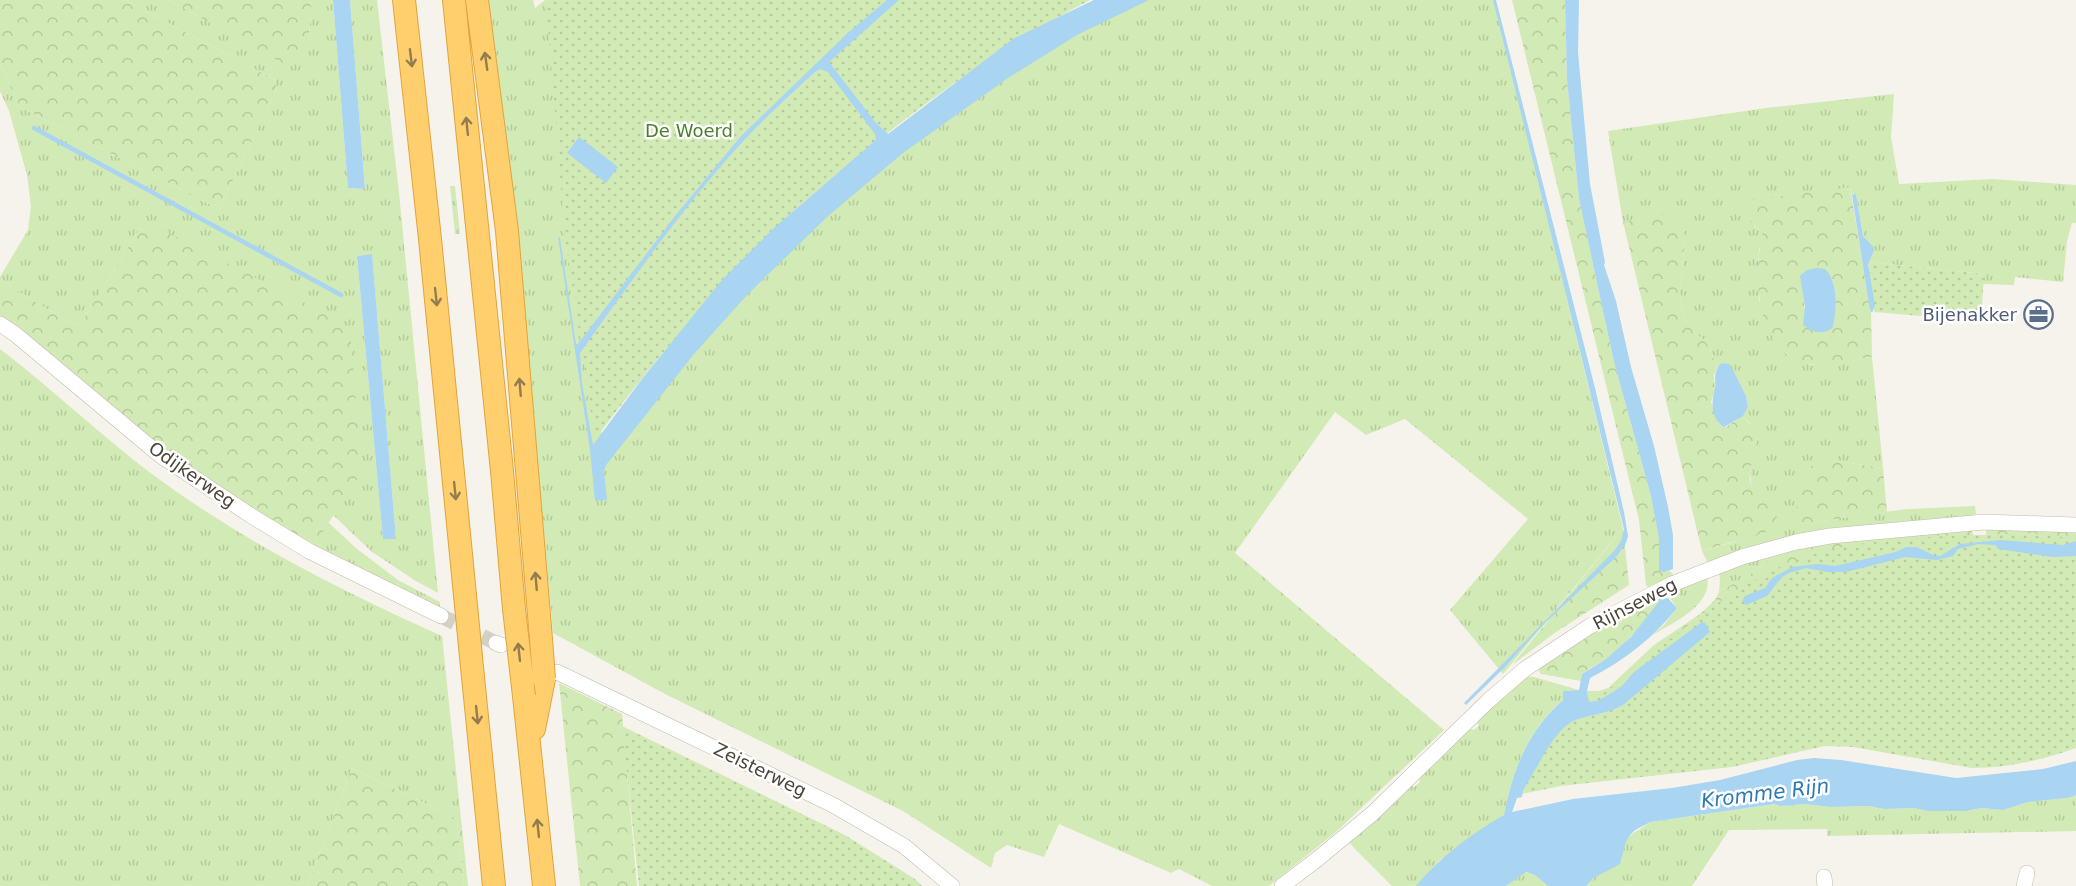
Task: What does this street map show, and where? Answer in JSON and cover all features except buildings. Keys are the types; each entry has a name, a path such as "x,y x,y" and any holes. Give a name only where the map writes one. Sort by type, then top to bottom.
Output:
{"highway":[{"path":"404,0 494,886"},
{"path":"454,0 474,184 514,609 544,886"},
{"path":"477,0 502,181 541,639 551,676 530,748"}],"street":[{"name":"Odijkerweg","path":"0,324 161,456 250,515 309,551 441,616"},
{"name":"Rijnseweg","path":"1282,886 1372,814 1525,669 1598,621 1672,584 1742,557 1796,542 1830,536 1984,522 2076,525"},
{"name":"Zeisterweg","path":"551,676 833,806 904,846 952,886"}],"green space":[{"path":"0,0 125,0 275,80 277,89 221,204 213,206 20,107 0,64"},
{"path":"125,0 169,0 287,65 309,37 312,0 333,0 348,188 365,189 350,0 377,0 399,193 438,593 372,552 333,515 362,472 140,228 81,323 73,325 0,280 28,230 31,206 27,175 9,111 0,91 0,64 20,107 213,206 221,204 277,89 275,80","holes":["372,255 396,539 383,539 357,256"]},
{"path":"169,0 312,0 309,37 293,63 286,65"},
{"path":"489,0 533,0 535,8 545,0 731,0 589,339 606,465 645,378 690,317 1098,0 1494,0 1623,528 1503,674 1450,610 1528,519 1405,419 1366,435 1335,412 1235,553 1444,730 1336,832 1269,886 1212,886 1179,869 1171,873 1059,824 1044,857 1007,845 995,853 991,868 903,811 665,694 553,633 519,263"},
{"name":"De Woerd","path":"546,0 1090,0 1028,35 967,74 829,180 736,268 694,315 595,439 565,236"},
{"path":"1512,0 1565,0 1567,80 1579,199 1614,362 1651,496 1659,540 1659,555 1665,572 1670,571 1674,576 1648,587 1639,520"},
{"path":"1894,94 1891,137 1899,184 1993,179 2076,185 2076,223 2072,223 2067,241 2063,282 2015,277 2014,285 1983,284 1984,274 1868,262 1874,251 1863,236 1856,194 1852,195 1850,187 1754,226 1762,231 1764,239 1759,249 1759,299 1764,317 1786,354 1810,365 1872,357 1883,468 1830,460 1798,524 1907,509 1975,506 1976,514 1842,528 1708,563 1702,551 1734,542 1772,508 1753,492 1752,488 1750,423 1742,416 1748,407 1746,396 1729,364 1723,363 1717,369 1710,348 1694,333 1682,313 1680,292 1685,238 1680,213 1623,222 1608,131 1766,108"},
{"path":"450,186 455,186 460,234 455,234"},
{"path":"1850,187 1871,312 1872,357 1813,365 1795,359 1775,341 1768,329 1760,303 1758,261 1762,231 1749,218 1747,201","holes":["1832,280 1835,297 1833,327 1803,325 1804,297"]},
{"path":"1680,212 1685,238 1680,292 1682,313 1694,333 1710,348 1717,369 1714,375 1715,389 1711,402 1719,423 1726,427 1742,416 1755,433 1757,441 1750,472 1751,485 1755,493 1772,508 1779,528 1702,551 1623,222"},
{"path":"151,224 342,322 350,330 362,472 314,545 228,495 144,434 0,318 0,280 73,325 81,323 140,228"},
{"path":"1868,262 1984,274 1981,321 1874,312"},
{"path":"0,349 148,471 182,496 290,562 442,636 468,886 464,886 457,819 352,768 307,886 0,886"},
{"path":"1830,460 1883,468 1887,512 1798,524 1797,491 1802,474 1817,463"},
{"path":"328,522 357,549 398,580 440,602 440,608 314,545"},
{"path":"1623,528 1629,585 1556,632 1512,665"},
{"path":"1971,528 1975,542 1594,702 1587,691 1608,688 1654,645 1700,614 1715,600 1719,592 1754,572 1780,552 1835,541"},
{"path":"1986,528 2076,530 2076,541 1987,542"},
{"path":"2031,533 2076,539 2076,748 1999,767 1972,768 1853,747 1825,746 1732,767 1561,786 1512,796 1582,690 1583,685 1590,695 1604,693 1693,621 1766,574 1791,562 1846,546 1909,539"},
{"path":"1780,552 1754,572 1719,592 1719,572"},
{"path":"1707,576 1704,596 1698,604 1680,619 1651,636 1664,625 1677,608 1666,592"},
{"path":"1666,592 1667,597 1661,600 1629,639 1606,659 1582,674 1581,681 1541,674 1539,671 1541,666 1576,641"},
{"path":"1526,676 1579,690 1563,691 1563,700 1550,712 1531,738 1517,767 1504,815 1440,860 1416,886 1392,886 1349,842 1411,785 1414,787 1420,782 1419,777 1468,728 1474,730 1479,726 1476,721"},
{"path":"559,683 622,714 637,886 580,886"},
{"path":"622,726 845,835 915,879 922,886 639,886"},
{"path":"352,768 457,819 464,886 307,886"},
{"path":"2076,795 2076,831 1827,836 1827,829 1729,830 1692,886 1586,886 1594,878 1622,860 1624,844 1630,836 1650,822 1776,804 1780,806 1805,804 1830,807 1869,806 1884,809 1913,808 1928,811 1966,811 1981,808 2003,810 2028,802 2068,798"},
{"path":"1525,872 1535,875 1548,886 1506,886"}],"water":[{"path":"333,0 350,0 365,189 348,188"},
{"path":"887,0 899,0 829,62 876,123 888,134 1013,39 1094,0 1149,0 1077,35 1008,78 903,153 827,217 748,294 694,354 606,465 604,472 607,500 595,501 590,450 558,237 560,238 576,344 578,344 675,216 741,136 849,32","holes":["820,69 828,72 875,134 876,140 775,227 722,280 642,379 593,445 582,383 580,353 703,187 749,135 815,72"]},
{"path":"1493,0 1496,0 1595,388 1628,536 1616,557 1547,621 1466,705 1464,703 1614,551 1621,541 1624,529"},
{"path":"1565,0 1579,0 1578,52 1590,184 1604,265 1616,301 1631,367 1654,446 1673,535 1673,569 1665,572 1659,571 1659,540 1651,496 1614,362 1579,199 1567,80"},
{"path":"579,137 618,167 606,183 567,153"},
{"path":"1856,194 1863,236 1874,248 1868,264 1875,305 1872,313 1852,195"},
{"path":"372,254 396,539 383,539 357,256"},
{"path":"1825,269 1829,275 1833,282 1835,297 1833,327 1822,332 1810,330 1803,325 1805,306 1800,276 1807,270"},
{"path":"1725,363 1732,368 1746,396 1748,407 1743,416 1724,427 1713,412 1713,402 1715,376 1720,364"},
{"path":"2001,540 2063,545 2076,541 2076,556 2052,557 1998,549 1996,545 1978,544 1958,549 1953,556 1937,560 1905,557 1846,572 1806,568 1782,577 1767,596 1746,605 1742,601 1745,596 1765,588 1772,578 1792,567 1818,564 1835,566 1896,552 1906,547 1917,547 1935,556 1940,556 1960,544"},
{"name":"Kromme Rijn","path":"1667,597 1677,608 1638,648 1590,678 1587,691 1588,700 1591,702 1600,700 1622,686 1634,672 1702,622 1710,632 1623,705 1573,721 1566,726 1545,752 1523,790 1522,797 1517,798 1512,812 1573,799 1720,780 1797,760 1814,758 1956,778 2043,769 2076,761 2076,795 2068,798 2028,802 2003,810 1981,808 1966,811 1928,811 1913,808 1830,807 1805,804 1780,806 1775,804 1650,822 1630,836 1620,864 1594,878 1586,886 1548,886 1535,875 1526,872 1506,886 1416,886 1457,846 1504,815 1512,782 1523,752 1550,712 1563,700 1563,691 1579,690 1582,674 1606,659 1631,637 1661,599"}],"waterway":[{"path":"34,128 341,295"}],"tunnel":[{"path":"441,616 496,643"}],"place":[{"name":"Bijenakker","path":"2038,315"}]}
